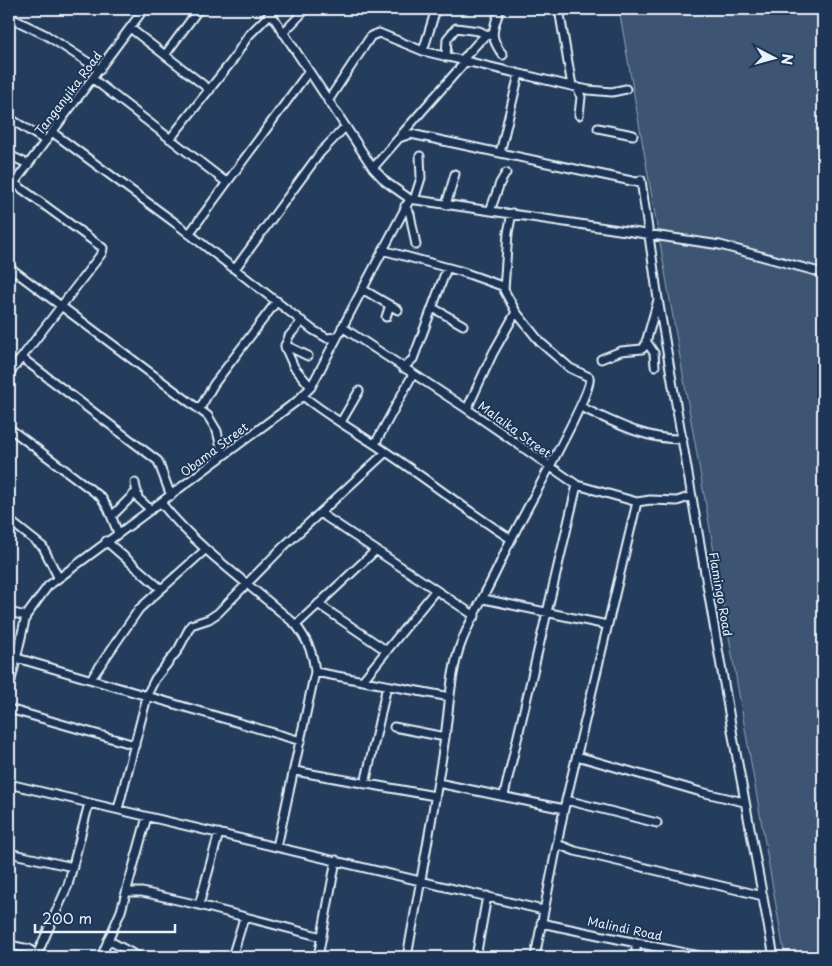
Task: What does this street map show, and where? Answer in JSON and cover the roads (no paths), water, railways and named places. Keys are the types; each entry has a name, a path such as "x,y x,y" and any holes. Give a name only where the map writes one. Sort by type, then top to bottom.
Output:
{"street":[{"name":"Tanganyika Road","path":"11,185 100,70 144,9"},
{"path":"165,55 199,9"},
{"path":"284,33 306,9"},
{"path":"423,51 436,9"},
{"path":"373,168 464,61 489,35 500,9"},
{"path":"559,9 574,86 580,94 579,115"},
{"path":"170,139 210,90 248,36 269,11 373,168 386,182 412,199 720,245 823,273"},
{"path":"9,16 46,35 100,70"},
{"path":"130,28 210,90"},
{"path":"446,57 447,39 456,28 479,31 489,35 503,55"},
{"path":"328,100 374,33 379,33 423,51 519,74 605,92 619,92 626,89"},
{"path":"189,234 309,71"},
{"path":"401,136 411,134 500,154 519,74"},
{"path":"92,79 226,182"},
{"path":"9,118 46,141"},
{"path":"235,269 320,153 345,127"},
{"path":"598,128 633,135"},
{"path":"52,132 327,338 332,347"},
{"name":"Flamingo Road","path":"500,154 641,182 658,299 744,802 774,957"},
{"path":"9,155 28,164"},
{"name":"Obama Street","path":"9,689 26,616 38,597 58,577 106,541 162,504 303,396 311,387 405,206 412,199 421,178 420,156"},
{"path":"490,211 500,183 506,173"},
{"path":"446,205 455,174"},
{"path":"9,374 61,308 102,253 103,248 11,185"},
{"path":"405,206 411,218 416,245"},
{"path":"407,957 438,783 450,697 462,641 484,599 511,539 581,407 590,382 589,376 576,372 540,342 516,312 502,286 512,213"},
{"path":"382,250 502,286"},
{"path":"9,267 213,422 223,456"},
{"path":"406,366 433,308 447,268"},
{"path":"362,289 398,310"},
{"path":"601,359 621,351 642,349 658,299"},
{"path":"199,410 214,384 277,301"},
{"path":"386,317 390,305"},
{"path":"433,308 463,325"},
{"path":"467,409 493,353 516,312"},
{"path":"285,345 302,321"},
{"name":"Malaika Street","path":"342,327 406,366 411,373 577,485 637,502 650,500 676,501 692,496"},
{"path":"327,338 337,337"},
{"path":"646,341 654,352 655,366"},
{"path":"285,345 308,356"},
{"path":"285,345 294,367 311,387"},
{"path":"22,358 158,461 171,496"},
{"path":"375,444 411,373"},
{"path":"341,422 359,392"},
{"path":"303,396 375,444 478,519 511,539"},
{"path":"581,407 635,431 654,437 682,439"},
{"path":"9,428 101,497 112,516 118,533"},
{"path":"118,809 147,696 155,679 178,650 191,625 218,613 320,513 386,452"},
{"path":"504,795 577,485"},
{"path":"112,516 136,487 141,501 152,510"},
{"path":"535,957 564,808 606,625 637,502"},
{"path":"162,504 180,526 205,550 296,626 310,647 316,672 277,847"},
{"path":"320,513 475,616"},
{"path":"9,520 43,547 58,577"},
{"path":"106,541 161,589"},
{"path":"91,679 139,609 205,550"},
{"path":"296,626 376,551"},
{"path":"363,680 435,591"},
{"path":"484,599 606,625"},
{"path":"318,604 386,652"},
{"path":"9,612 26,616"},
{"path":"17,658 301,741"},
{"path":"316,672 450,697"},
{"path":"365,784 387,686"},
{"path":"9,710 135,745"},
{"path":"394,727 445,737"},
{"path":"577,756 700,792 744,802"},
{"path":"295,771 435,796"},
{"path":"438,783 564,808"},
{"path":"9,784 543,910"},
{"path":"566,800 657,823"},
{"path":"9,945 29,949 36,956 68,885 89,803"},
{"path":"101,957 127,892 147,816"},
{"path":"199,905 220,833"},
{"path":"557,844 575,851 763,896"},
{"path":"9,853 73,867"},
{"path":"318,957 336,860"},
{"path":"127,892 142,892 199,905 322,937"},
{"path":"476,957 487,896"},
{"path":"232,957 244,918"},
{"name":"Malindi Road","path":"541,923 704,957"},
{"path":"108,940 139,957"},
{"path":"636,942 636,957"}]}
